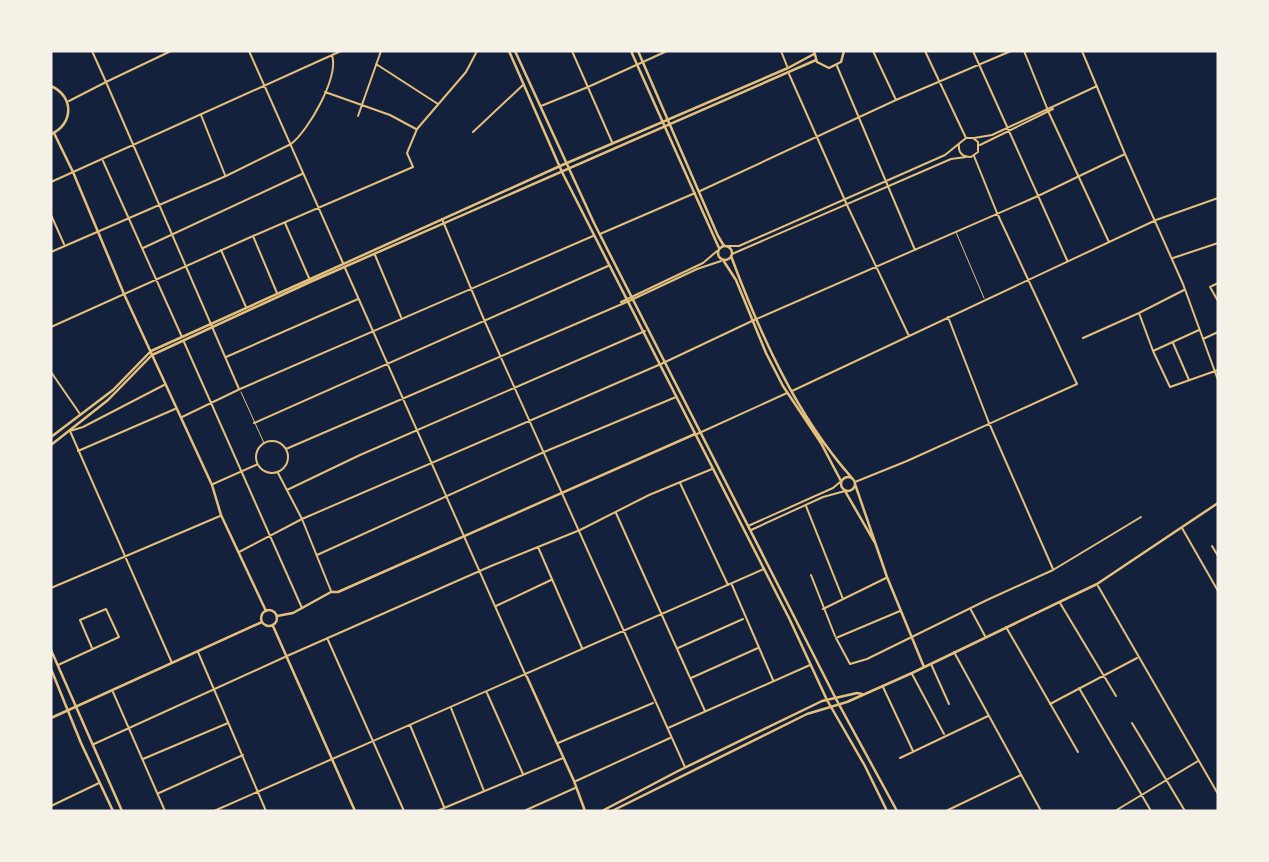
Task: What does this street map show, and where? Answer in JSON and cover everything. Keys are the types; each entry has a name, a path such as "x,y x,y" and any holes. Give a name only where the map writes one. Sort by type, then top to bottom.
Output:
{"main road":[{"path":"509,51 562,172 663,363 695,434 827,700 887,811"},
{"path":"515,51 645,331 702,432 836,699 897,811"},
{"path":"631,51 695,193 719,258 736,280 787,393 821,443 841,485 875,543"},
{"path":"638,51 718,236 732,255 754,320 769,351 792,391 854,481 887,577 924,667"},
{"path":"788,70 814,52 816,60 824,67 837,66 844,51"},
{"path":"51,436 113,390 152,353 443,221 562,172 668,121 816,60"},
{"path":"51,86 60,91 67,101 67,119 62,127 52,134 73,172 124,294 212,485 220,515 266,611"},
{"path":"212,325 309,278 374,254 560,166 663,124"},
{"path":"718,250 726,246"},
{"path":"723,260 732,255"},
{"path":"51,445 119,391 152,353"},
{"path":"277,616 293,613 331,592 338,592 695,434"},
{"path":"841,481 845,478 854,481"},
{"path":"845,491 851,490 854,481"},
{"path":"612,811 807,714 839,704 912,673 1097,584 1218,503"},
{"path":"273,626 262,622 261,616 266,611 272,611 277,616"},
{"path":"273,626 277,616"},
{"path":"51,718 262,622"},
{"path":"273,626 355,811"},
{"path":"51,650 122,811"},
{"path":"51,669 113,811"},
{"path":"526,675 585,811"},
{"path":"603,811 685,768 827,700 862,694"}],"street":[{"path":"92,51 240,390"},
{"path":"67,101 171,51"},
{"path":"249,51 526,675"},
{"path":"51,182 341,51"},
{"path":"358,116 381,51"},
{"path":"51,327 413,167 407,153 417,129 466,72 477,51"},
{"path":"572,51 613,143"},
{"path":"541,106 667,51"},
{"path":"781,51 845,201 910,337"},
{"path":"873,51 896,100"},
{"path":"925,51 966,138"},
{"path":"973,51 1068,262"},
{"path":"600,234 1011,51"},
{"path":"1024,51 1048,111 1109,243"},
{"path":"1082,51 1185,290 1217,371 1218,380"},
{"path":"51,252 226,176 291,144 300,137 310,122 325,92 334,63 331,55"},
{"path":"376,64 439,104"},
{"path":"837,66 916,251"},
{"path":"473,132 524,85"},
{"path":"979,145 1098,85"},
{"path":"325,92 390,115 417,129"},
{"path":"200,114 226,176"},
{"path":"726,246 739,246 845,201 950,153 966,138 989,136 1009,130"},
{"path":"732,255 951,159 974,156 979,145 973,138"},
{"path":"959,145 960,151 967,157"},
{"path":"238,552 302,519 916,251 1125,154"},
{"path":"854,481 907,461 1077,384 997,213 974,156"},
{"path":"102,160 302,608"},
{"path":"143,248 303,174"},
{"path":"695,434 910,337 1156,220 1218,198"},
{"path":"51,215 64,245"},
{"path":"443,221 485,322 685,768"},
{"path":"285,222 309,278"},
{"path":"180,418 594,235"},
{"path":"253,236 277,293"},
{"path":"1171,258 1218,243"},
{"path":"221,250 246,307"},
{"path":"630,299 703,263 718,250"},
{"path":"374,254 402,319"},
{"path":"286,449 723,260"},
{"path":"254,424 610,266"},
{"path":"1218,283 1210,287 1218,301"},
{"path":"1083,338 1185,290"},
{"path":"226,357 359,299"},
{"path":"1139,313 1153,352 1170,387 1217,371"},
{"path":"948,317 989,423 1053,570"},
{"path":"1153,352 1200,330"},
{"path":"287,490 360,455 645,331"},
{"path":"1203,339 1218,332"},
{"path":"1173,344 1189,381"},
{"path":"51,372 81,416"},
{"path":"166,384 83,427 70,431 173,664"},
{"path":"317,555 544,452 677,396"},
{"path":"78,451 176,409"},
{"path":"277,442 286,449 287,463 278,473 266,473 257,465 256,452 264,443 277,442"},
{"path":"212,485 257,465"},
{"path":"92,745 479,571 580,530 713,468"},
{"path":"278,473 302,519 331,592"},
{"path":"748,526 833,488 841,481"},
{"path":"680,483 773,681"},
{"path":"750,531 823,497 845,491"},
{"path":"806,506 843,599"},
{"path":"615,512 705,711"},
{"path":"51,587 220,515"},
{"path":"811,575 823,609 850,664 867,659 1053,570 1141,517"},
{"path":"1181,528 1218,591"},
{"path":"1212,546 1218,556"},
{"path":"538,547 583,649"},
{"path":"214,811 764,569"},
{"path":"823,609 887,577"},
{"path":"495,607 551,580"},
{"path":"1097,584 1218,794"},
{"path":"1059,602 1116,696"},
{"path":"57,665 118,637 106,609 80,620 92,648"},
{"path":"970,609 985,636"},
{"path":"836,638 902,611"},
{"path":"677,649 745,618"},
{"path":"1006,626 1078,752"},
{"path":"328,639 404,811"},
{"path":"690,678 758,648"},
{"path":"198,652 266,811"},
{"path":"954,652 1041,811"},
{"path":"1050,704 1138,658"},
{"path":"930,663 949,704"},
{"path":"666,728 811,664"},
{"path":"912,673 944,736"},
{"path":"883,686 913,751"},
{"path":"1079,688 1151,811"},
{"path":"112,691 165,811"},
{"path":"487,691 523,775"},
{"path":"557,743 655,702"},
{"path":"450,707 484,792"},
{"path":"900,758 989,716"},
{"path":"143,759 229,723"},
{"path":"1132,723 1185,811"},
{"path":"410,724 445,808"},
{"path":"574,781 671,738"},
{"path":"159,794 243,755"},
{"path":"437,811 564,758"},
{"path":"1115,811 1199,761"},
{"path":"946,811 1022,775"},
{"path":"51,806 100,783"},
{"path":"524,811 576,787"}],"lane":[{"path":"956,232 985,300"},
{"path":"240,390 264,443"}]}
